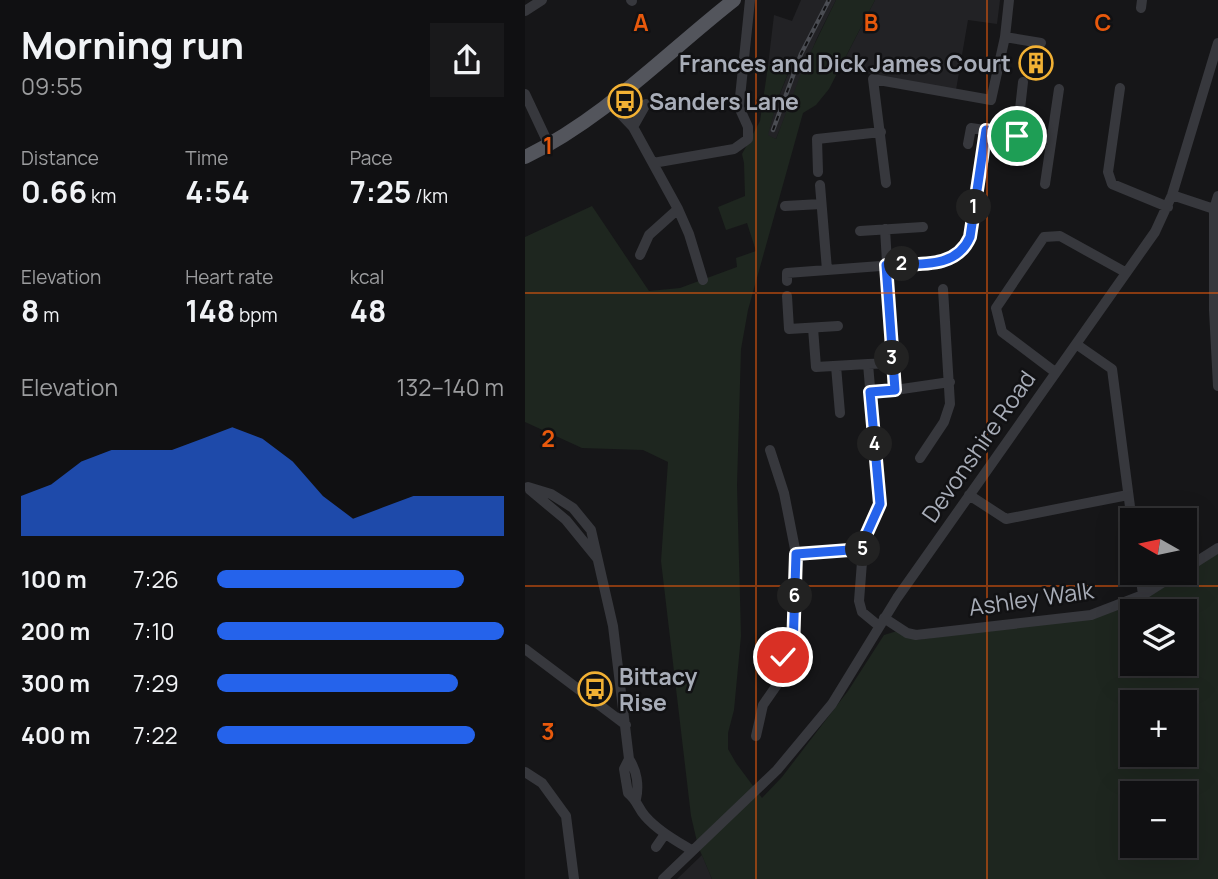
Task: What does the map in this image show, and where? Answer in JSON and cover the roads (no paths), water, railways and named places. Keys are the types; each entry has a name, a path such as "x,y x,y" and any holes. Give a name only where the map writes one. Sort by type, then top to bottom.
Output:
{"main road":[{"path":"525,157 549,145 611,104 734,0"}],"street":[{"path":"525,11 542,0"},
{"path":"653,163 734,149 748,138 748,127 739,107 750,0"},
{"path":"885,183 873,79 991,100 1005,37 1009,0"},
{"path":"1005,37 1041,43"},
{"name":"Devonshire Road","path":"663,879 777,770 832,704 882,622 968,495 1155,232 1172,195 1218,43"},
{"path":"1017,136 1023,82"},
{"path":"1120,88 1109,179 1112,184 1168,207"},
{"path":"1045,184 1059,89"},
{"path":"525,94 549,145"},
{"path":"611,104 633,127 678,209 703,280"},
{"path":"633,127 646,104"},
{"path":"968,144 971,128 1051,140"},
{"path":"786,281 786,273 946,261 956,257 965,248 970,237 986,130"},
{"path":"818,172 817,139 881,132"},
{"path":"820,185 827,270"},
{"path":"1172,195 1214,209"},
{"path":"1218,196 1214,209 1218,386"},
{"path":"785,206 821,204"},
{"path":"640,255 649,235 678,209"},
{"path":"860,231 923,227"},
{"path":"885,229 895,390"},
{"path":"1055,372 1002,332 996,308 1044,237 1060,236 1125,272"},
{"path":"920,458 944,422 950,404 943,289"},
{"path":"787,296 789,329 838,326"},
{"path":"813,328 816,367 893,363"},
{"path":"1076,344 1112,369 1130,508"},
{"path":"868,364 880,504 863,549 860,608 869,620 882,622"},
{"path":"836,366 840,413"},
{"path":"870,392 950,383"},
{"path":"769,450 784,493 796,554 793,649"},
{"path":"526,486 551,494 573,508 591,530 601,563 613,626 629,759 634,766 638,790 636,799 644,815 665,834 691,850"},
{"path":"968,495 1006,520 1128,495"},
{"path":"1197,561 1218,548"},
{"path":"796,554 863,549"},
{"path":"1142,585 1143,595"},
{"name":"Ashley Walk","path":"882,622 916,635 1091,615 1143,595 1159,585"},
{"path":"525,649 626,725"},
{"path":"788,650 802,653 804,663 797,670 788,669 783,663 783,657 788,650"},
{"path":"756,736 763,705 788,669"},
{"path":"525,772 542,783 566,816 574,879"},
{"path":"656,846 665,834"}],"railway":[{"path":"773,130 801,54 829,0"}],"place":[{"name":"Frances and Dick James Court","path":"1036,63"},
{"name":"Sanders Lane","path":"625,101"},
{"name":"Bittacy Rise","path":"595,689"}]}
